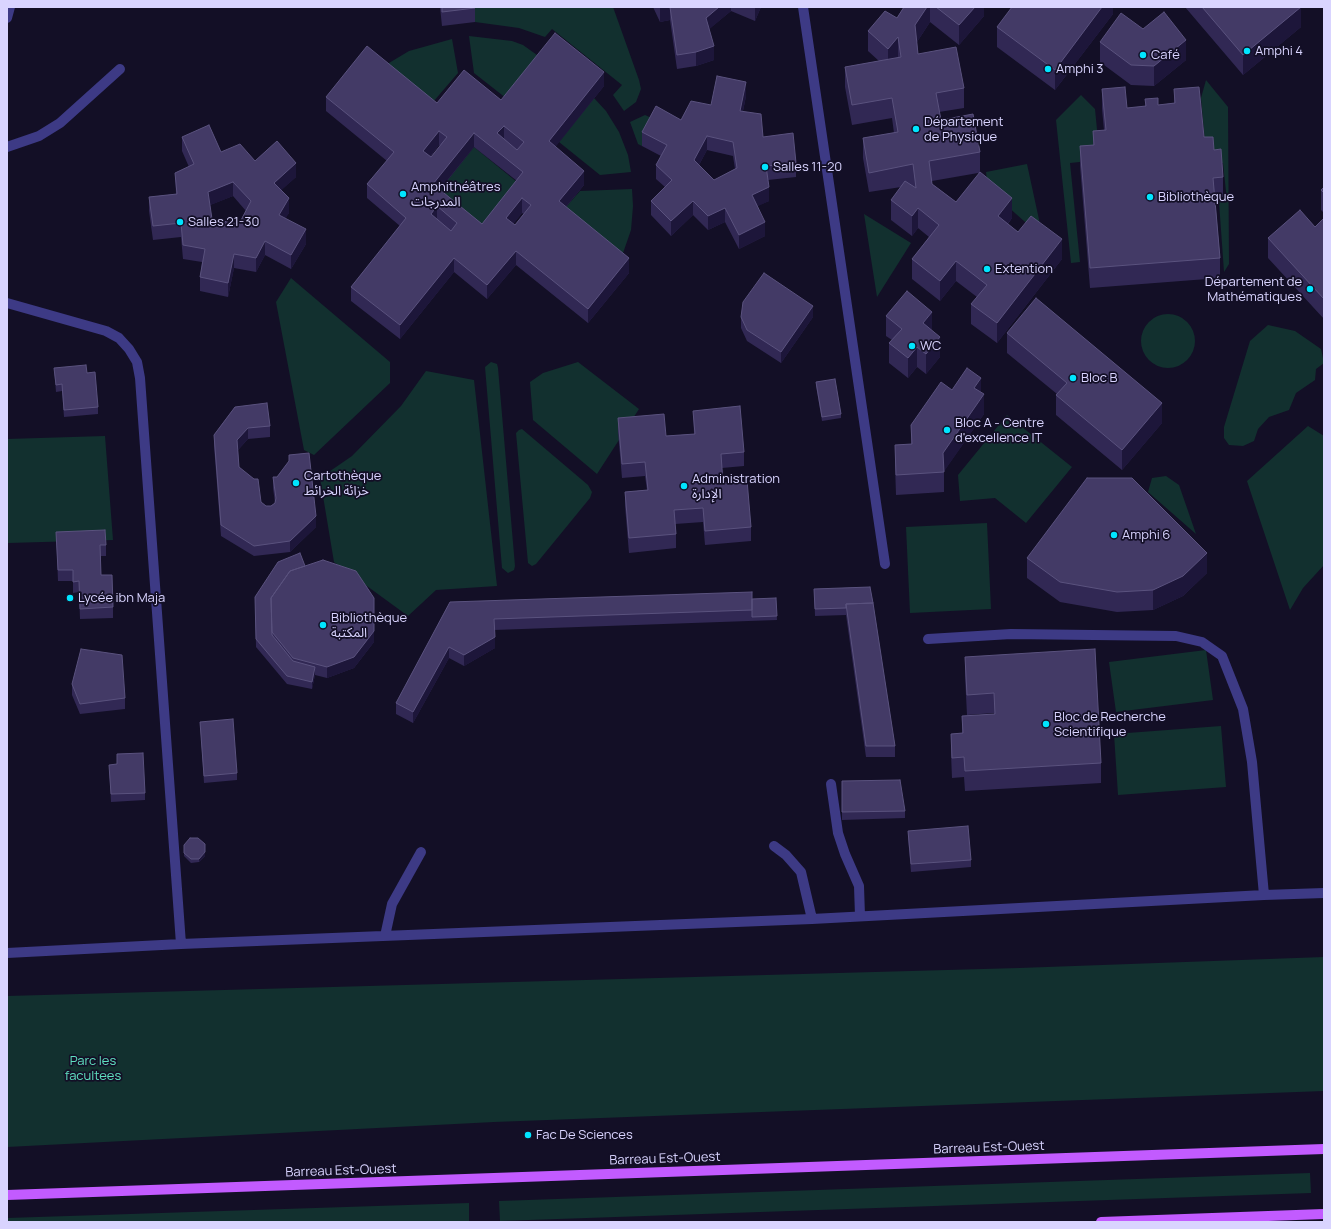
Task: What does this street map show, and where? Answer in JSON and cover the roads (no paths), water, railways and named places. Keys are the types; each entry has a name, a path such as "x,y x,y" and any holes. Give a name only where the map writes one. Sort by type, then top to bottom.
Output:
{"main road":[{"name":"Barreau Est-Ouest","path":"7,1195 1324,1150"},
{"path":"1101,1222 1324,1214"}],"street":[{"path":"7,18 10,7"},
{"path":"803,7 885,564"},
{"path":"7,147 39,136 60,123 120,69"},
{"path":"7,303 106,331 124,344 137,362 181,944"},
{"path":"928,639 1011,634 1176,636 1202,642 1222,656 1242,709 1252,762 1264,895"},
{"path":"831,784 838,833 845,854 859,886 860,916"},
{"path":"774,846 786,855 801,872 812,919"},
{"path":"385,936 392,904 421,852"},
{"path":"7,953 181,944 812,919 1324,893"}],"place":[{"name":"Amphi 4","path":"1247,51"},
{"name":"Café","path":"1143,55"},
{"name":"Amphi 3","path":"1048,69"},
{"name":"Département de Physique","path":"916,129"},
{"name":"Salles 11-20","path":"765,167"},
{"name":"Amphithéâtres المدرجات","path":"403,194"},
{"name":"Bibliothèque","path":"1150,197"},
{"name":"Salles 21-30","path":"180,222"},
{"name":"Extention","path":"987,269"},
{"name":"Département de Mathématiques","path":"1310,289"},
{"name":"WC","path":"912,346"},
{"name":"Bloc B","path":"1073,378"},
{"name":"Bloc A - Centre d'excellence IT","path":"947,430"},
{"name":"Cartothèque خزائة الخرائط","path":"296,483"},
{"name":"Administration الإدارة","path":"684,486"},
{"name":"Amphi 6","path":"1114,535"},
{"name":"Lycée ibn Maja","path":"70,598"},
{"name":"Bibliothèque المكتبة","path":"323,625"},
{"name":"Bloc de Recherche Scientifique","path":"1046,724"},
{"name":"Fac De Sciences","path":"528,1135"}],"park label":[{"name":"Parc les facultees","path":"93,1068"}]}
